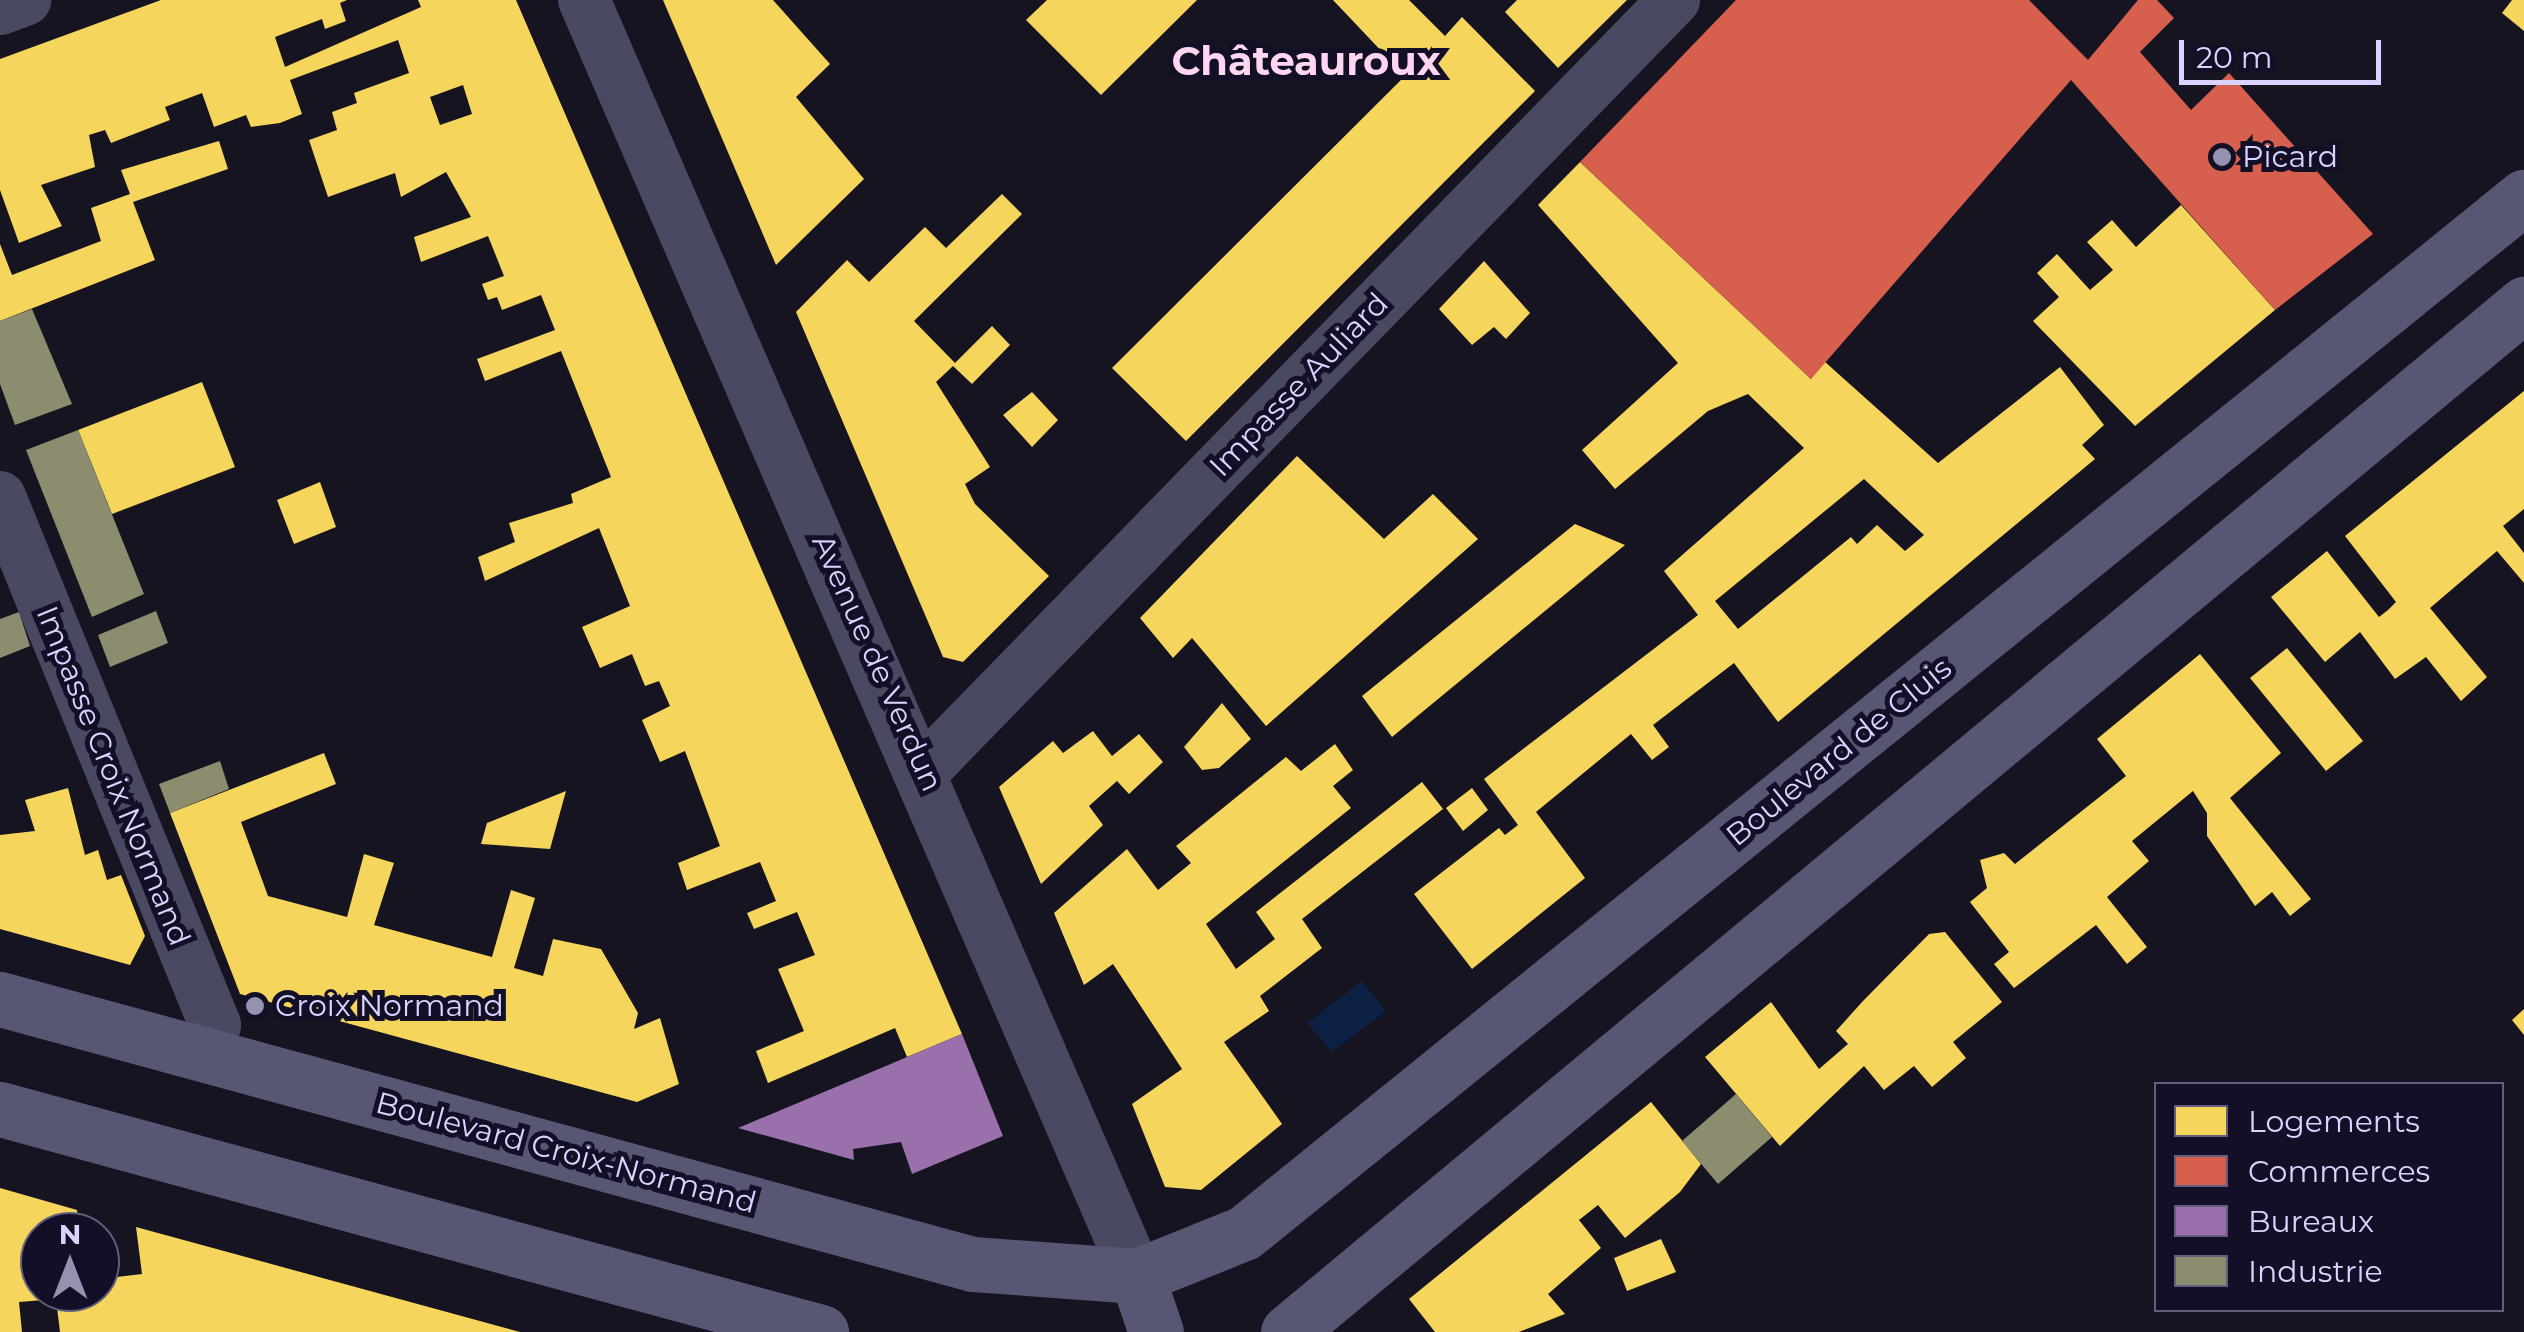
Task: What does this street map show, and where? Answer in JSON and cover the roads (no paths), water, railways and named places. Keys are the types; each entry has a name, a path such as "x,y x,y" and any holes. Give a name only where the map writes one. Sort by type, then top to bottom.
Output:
{"main road":[{"name":"Boulevard de Cluis","path":"1137,1276 1244,1232 2524,198"},
{"path":"1288,1332 2524,304"},
{"name":"Boulevard Croix-Normand","path":"0,1000 974,1264 1137,1276"},
{"path":"0,1109 822,1332"},
{"name":"Avenue de Verdun","path":"1137,1276 1156,1332"}],"street":[{"path":"0,9 25,0"},
{"name":"Avenue de Verdun","path":"584,0 924,770 1137,1276"},
{"name":"Impasse Auliard","path":"924,770 1674,0"},
{"name":"Impasse Croix Normand","path":"0,497 214,1026 206,1056"}],"water":[{"path":"1362,981 1386,1011 1332,1052 1307,1023"}],"place":[{"name":"Picard","path":"2222,157"},
{"name":"Croix Normand","path":"255,1006"}],"district":[{"name":"Châteauroux","path":"1306,61"}]}
